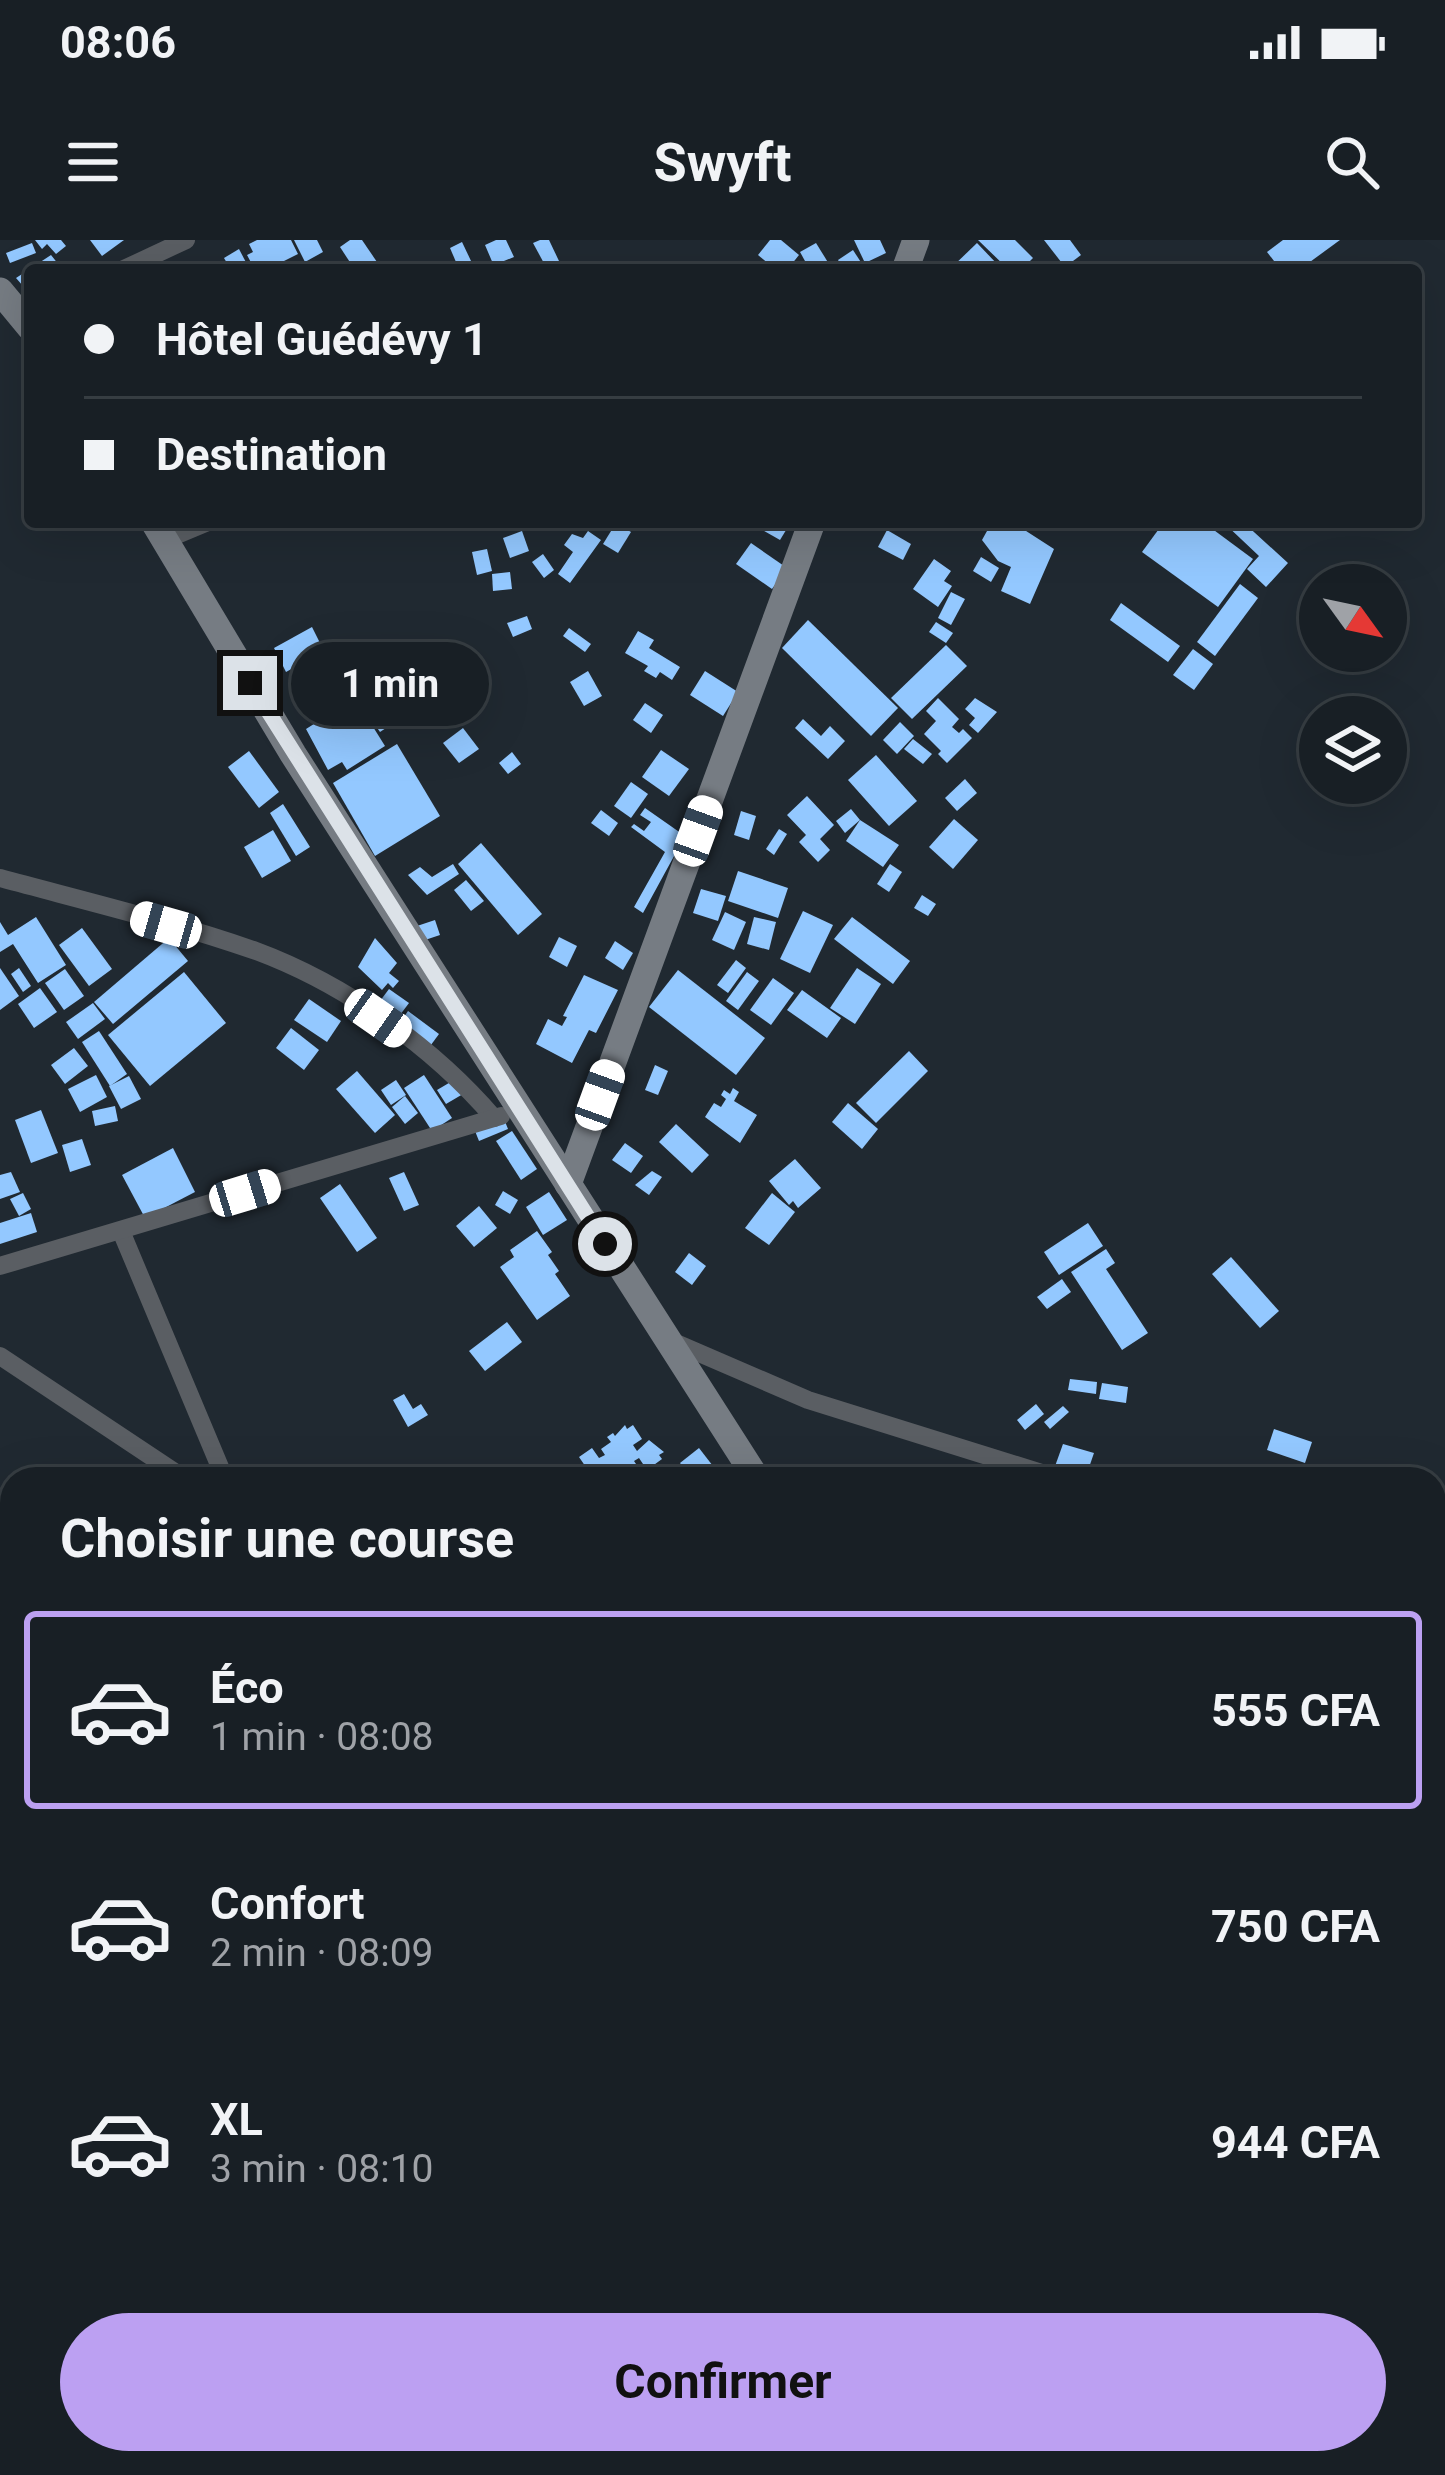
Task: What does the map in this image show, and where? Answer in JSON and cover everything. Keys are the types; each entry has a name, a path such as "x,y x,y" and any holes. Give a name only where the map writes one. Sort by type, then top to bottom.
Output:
{"main road":[{"path":"0,291 24,316"},
{"path":"568,1184 810,528"},
{"path":"160,531 508,1114 568,1184 749,1467"}],"street":[{"path":"135,264 186,240"},
{"path":"0,878 256,952 305,973 349,998 508,1114"},
{"path":"0,1266 508,1114"},
{"path":"121,1231 220,1467"},
{"path":"668,1340 808,1400 1023,1467"},
{"path":"0,1356 167,1467"}],"building":[{"path":"35,240 61,240 66,246 56,254 47,244 42,249"},
{"path":"90,240 124,240 102,256"},
{"path":"291,240 298,254 278,264 252,264 249,244"},
{"path":"294,240 317,240 323,252 305,262"},
{"path":"350,240 362,240 377,262 351,264 340,247"},
{"path":"506,240 514,257 493,264 485,245"},
{"path":"549,240 559,261 544,264 533,243"},
{"path":"770,240 781,240 799,255 792,264 769,264 758,255"},
{"path":"854,240 880,240 886,253 865,263"},
{"path":"978,240 1015,240 1033,258 1027,264 1003,264"},
{"path":"1044,240 1070,240 1081,255 1063,264"},
{"path":"1283,240 1340,240 1307,264 1276,264 1267,252"},
{"path":"462,242 472,263 457,264 450,248"},
{"path":"32,243 36,253 10,263 6,253"},
{"path":"816,243 829,264 807,264 800,252"},
{"path":"977,243 997,264 955,264"},
{"path":"239,249 247,264 228,264 224,258"},
{"path":"853,250 862,264 840,264 838,260"},
{"path":"51,255 58,264 37,264"},
{"path":"613,528 631,532 618,553 603,544"},
{"path":"759,528 787,528 780,540"},
{"path":"989,528 1021,528 1054,549 1030,604 1001,591 1011,567 998,561 982,540"},
{"path":"1160,528 1211,528 1253,559 1218,607 1142,552"},
{"path":"1229,528 1250,528 1288,563 1266,587 1247,569 1259,556"},
{"path":"887,530 911,544 903,560 878,547"},
{"path":"522,531 529,551 510,558 503,538"},
{"path":"588,531 601,540 570,583 558,574 573,552 564,545 572,534 583,538"},
{"path":"751,543 787,568 772,589 736,564"},
{"path":"487,549 492,571 477,575 472,552"},
{"path":"543,554 554,570 544,578 532,562"},
{"path":"981,557 999,568 991,582 973,571"},
{"path":"934,559 951,571 944,581 952,586 938,607 913,589"},
{"path":"510,572 512,589 493,591 492,574"},
{"path":"1240,584 1258,598 1215,656 1197,642"},
{"path":"951,592 965,599 951,625 938,618"},
{"path":"1121,603 1180,646 1168,662 1110,620"},
{"path":"527,616 532,629 513,637 507,623"},
{"path":"808,620 898,708 871,736 782,648"},
{"path":"936,622 953,633 946,643 929,632"},
{"path":"312,627 324,651 286,672 274,648"},
{"path":"569,628 591,644 585,652 563,636"},
{"path":"638,631 654,640 649,648 680,667 672,680 660,672 656,678 644,671 648,666 625,653"},
{"path":"946,645 967,666 912,719 891,698"},
{"path":"1193,649 1213,664 1194,690 1173,675"},
{"path":"588,671 602,696 584,706 570,682"},
{"path":"705,671 738,692 723,716 690,695"},
{"path":"367,688 392,724 380,732 356,697"},
{"path":"355,698 385,746 347,770 342,762 328,770 306,729"},
{"path":"938,698 959,719 952,727 972,738 947,763 924,734 936,721 926,711"},
{"path":"975,698 997,712 978,733 969,725 975,718 965,709"},
{"path":"645,703 663,715 651,733 633,720"},
{"path":"803,719 821,736 830,726 845,741 828,759 795,728"},
{"path":"900,722 914,736 897,754 883,740"},
{"path":"463,728 479,749 459,763 443,743"},
{"path":"913,739 932,754 923,764 904,749"},
{"path":"397,744 440,816 375,856 333,783"},
{"path":"661,750 689,769 669,796 642,777"},
{"path":"249,751 279,792 259,808 228,767"},
{"path":"512,752 521,764 508,774 499,763"},
{"path":"876,755 917,801 889,826 848,780"},
{"path":"965,779 977,793 957,811 945,798"},
{"path":"631,782 648,794 631,818 614,806"},
{"path":"807,796 834,825 820,839 830,850 818,862 799,842 806,835 787,815"},
{"path":"283,804 310,847 296,856 270,813"},
{"path":"645,808 685,836 643,913 634,907 665,852 631,827 634,824 644,831 651,822 640,815"},
{"path":"851,809 860,820 845,833 836,821"},
{"path":"601,810 618,823 609,836 591,823"},
{"path":"741,811 756,816 749,840 734,835"},
{"path":"954,819 978,840 953,869 929,847"},
{"path":"860,820 899,845 883,867 846,841"},
{"path":"779,829 787,834 774,855 766,849"},
{"path":"273,830 291,861 262,878 244,847"},
{"path":"481,843 542,914 518,935 458,864"},
{"path":"453,864 459,874 427,895 408,875 420,867 432,877"},
{"path":"890,864 902,872 889,892 877,884"},
{"path":"738,871 788,888 778,918 728,901"},
{"path":"466,880 484,901 471,911 454,890"},
{"path":"701,889 726,896 718,921 693,913"},
{"path":"922,895 936,904 928,916 914,908"},
{"path":"803,911 833,925 810,973 780,959"},
{"path":"725,912 746,922 734,950 712,940"},
{"path":"36,917 66,965 38,983 13,944 0,952 0,922 8,935"},
{"path":"754,917 776,922 769,950 747,944"},
{"path":"852,917 910,961 893,984 834,939"},
{"path":"435,920 440,935 422,941 417,926"},
{"path":"82,928 112,969 89,986 59,945"},
{"path":"559,937 577,946 567,967 549,957"},
{"path":"169,938 188,961 113,1024 94,1002"},
{"path":"375,938 397,963 389,973 399,981 393,988 388,983 382,990 358,967"},
{"path":"615,941 633,953 623,970 605,958"},
{"path":"736,960 746,968 728,993 717,985"},
{"path":"0,968 19,996 0,1010"},
{"path":"19,968 31,986 23,992 11,974"},
{"path":"857,968 881,984 855,1024 830,1008"},
{"path":"65,969 84,996 64,1010 45,983"},
{"path":"678,970 765,1038 736,1075 649,1007"},
{"path":"184,972 226,1023 150,1086 108,1035"},
{"path":"747,972 759,981 738,1010 726,1001"},
{"path":"584,975 618,990 596,1033 589,1030 572,1063 536,1044 548,1019 562,1026"},
{"path":"773,978 794,993 771,1025 750,1010"},
{"path":"40,988 57,1012 34,1028 18,1004"},
{"path":"389,989 409,1003 400,1015 380,1001"},
{"path":"802,990 841,1018 827,1038 787,1010"},
{"path":"309,999 341,1021 327,1042 294,1020"},
{"path":"93,1003 105,1019 78,1039 66,1022"},
{"path":"408,1011 439,1034 428,1049 397,1027"},
{"path":"291,1028 319,1050 304,1070 276,1048"},
{"path":"99,1031 127,1074 110,1086 82,1042"},
{"path":"74,1048 88,1066 65,1084 51,1065"},
{"path":"909,1051 928,1071 876,1123 856,1103"},
{"path":"655,1065 668,1071 658,1095 645,1090"},
{"path":"357,1071 395,1115 375,1133 336,1089"},
{"path":"96,1075 107,1097 80,1112 68,1089"},
{"path":"424,1075 452,1118 432,1131 404,1088"},
{"path":"129,1076 141,1099 121,1109 109,1086"},
{"path":"396,1080 406,1095 391,1105 381,1090"},
{"path":"454,1080 463,1094 446,1104 437,1090"},
{"path":"733,1088 739,1092 734,1101 757,1115 740,1143 705,1117 714,1103 721,1107 724,1090 730,1094"},
{"path":"405,1096 418,1113 405,1124 392,1107"},
{"path":"848,1103 878,1129 862,1149 832,1122"},
{"path":"115,1106 118,1121 95,1126 92,1111"},
{"path":"41,1110 58,1153 31,1163 15,1120"},
{"path":"504,1119 508,1129 479,1141 475,1131"},
{"path":"676,1124 709,1155 692,1173 659,1142"},
{"path":"512,1131 537,1169 521,1180 496,1141"},
{"path":"82,1139 91,1165 70,1172 62,1145"},
{"path":"625,1143 643,1156 631,1173 612,1160"},
{"path":"173,1148 195,1192 145,1218 122,1175"},
{"path":"795,1159 821,1188 798,1208 793,1201 789,1205 769,1181"},
{"path":"652,1171 662,1177 649,1195 635,1185"},
{"path":"11,1172 20,1192 0,1199 0,1175"},
{"path":"404,1172 419,1205 404,1211 389,1178"},
{"path":"340,1184 377,1238 357,1252 320,1198"},
{"path":"503,1191 518,1200 510,1214 495,1205"},
{"path":"549,1192 567,1220 543,1235 526,1207"},
{"path":"23,1193 31,1209 19,1216 10,1199"},
{"path":"772,1193 795,1212 769,1245 745,1228"},
{"path":"479,1206 497,1228 474,1247 456,1226"},
{"path":"31,1213 37,1232 0,1244 0,1223"},
{"path":"1088,1223 1103,1246 1059,1275 1044,1252"},
{"path":"537,1231 552,1252 548,1255 559,1271 555,1274 570,1296 537,1320 500,1267 514,1257 510,1250"},
{"path":"1106,1249 1115,1263 1106,1269 1148,1333 1122,1350 1071,1272"},
{"path":"689,1253 706,1266 692,1285 675,1272"},
{"path":"1231,1257 1279,1311 1260,1328 1212,1274"},
{"path":"1062,1279 1071,1292 1047,1309 1037,1297"},
{"path":"507,1322 522,1342 485,1371 469,1351"},
{"path":"1070,1379 1097,1382 1096,1394 1068,1390"},
{"path":"1102,1383 1128,1387 1126,1403 1099,1399"},
{"path":"404,1394 413,1409 421,1404 428,1415 408,1427 393,1400"},
{"path":"1036,1404 1044,1414 1025,1430 1017,1420"},
{"path":"1063,1406 1069,1412 1050,1429 1044,1422"},
{"path":"625,1425 627,1429 633,1425 642,1439 633,1445 637,1451 649,1440 664,1452 659,1455 662,1459 651,1467 645,1467 639,1458 634,1461 638,1467 586,1467 579,1457 592,1448 599,1458 605,1455 601,1449 611,1442 607,1437 615,1436"},
{"path":"1274,1429 1312,1442 1305,1463 1267,1450"},
{"path":"1063,1444 1094,1453 1089,1467 1055,1467"},
{"path":"699,1448 714,1467 683,1467 680,1463"}],"route":[{"path":"250,683 605,1244"}]}
